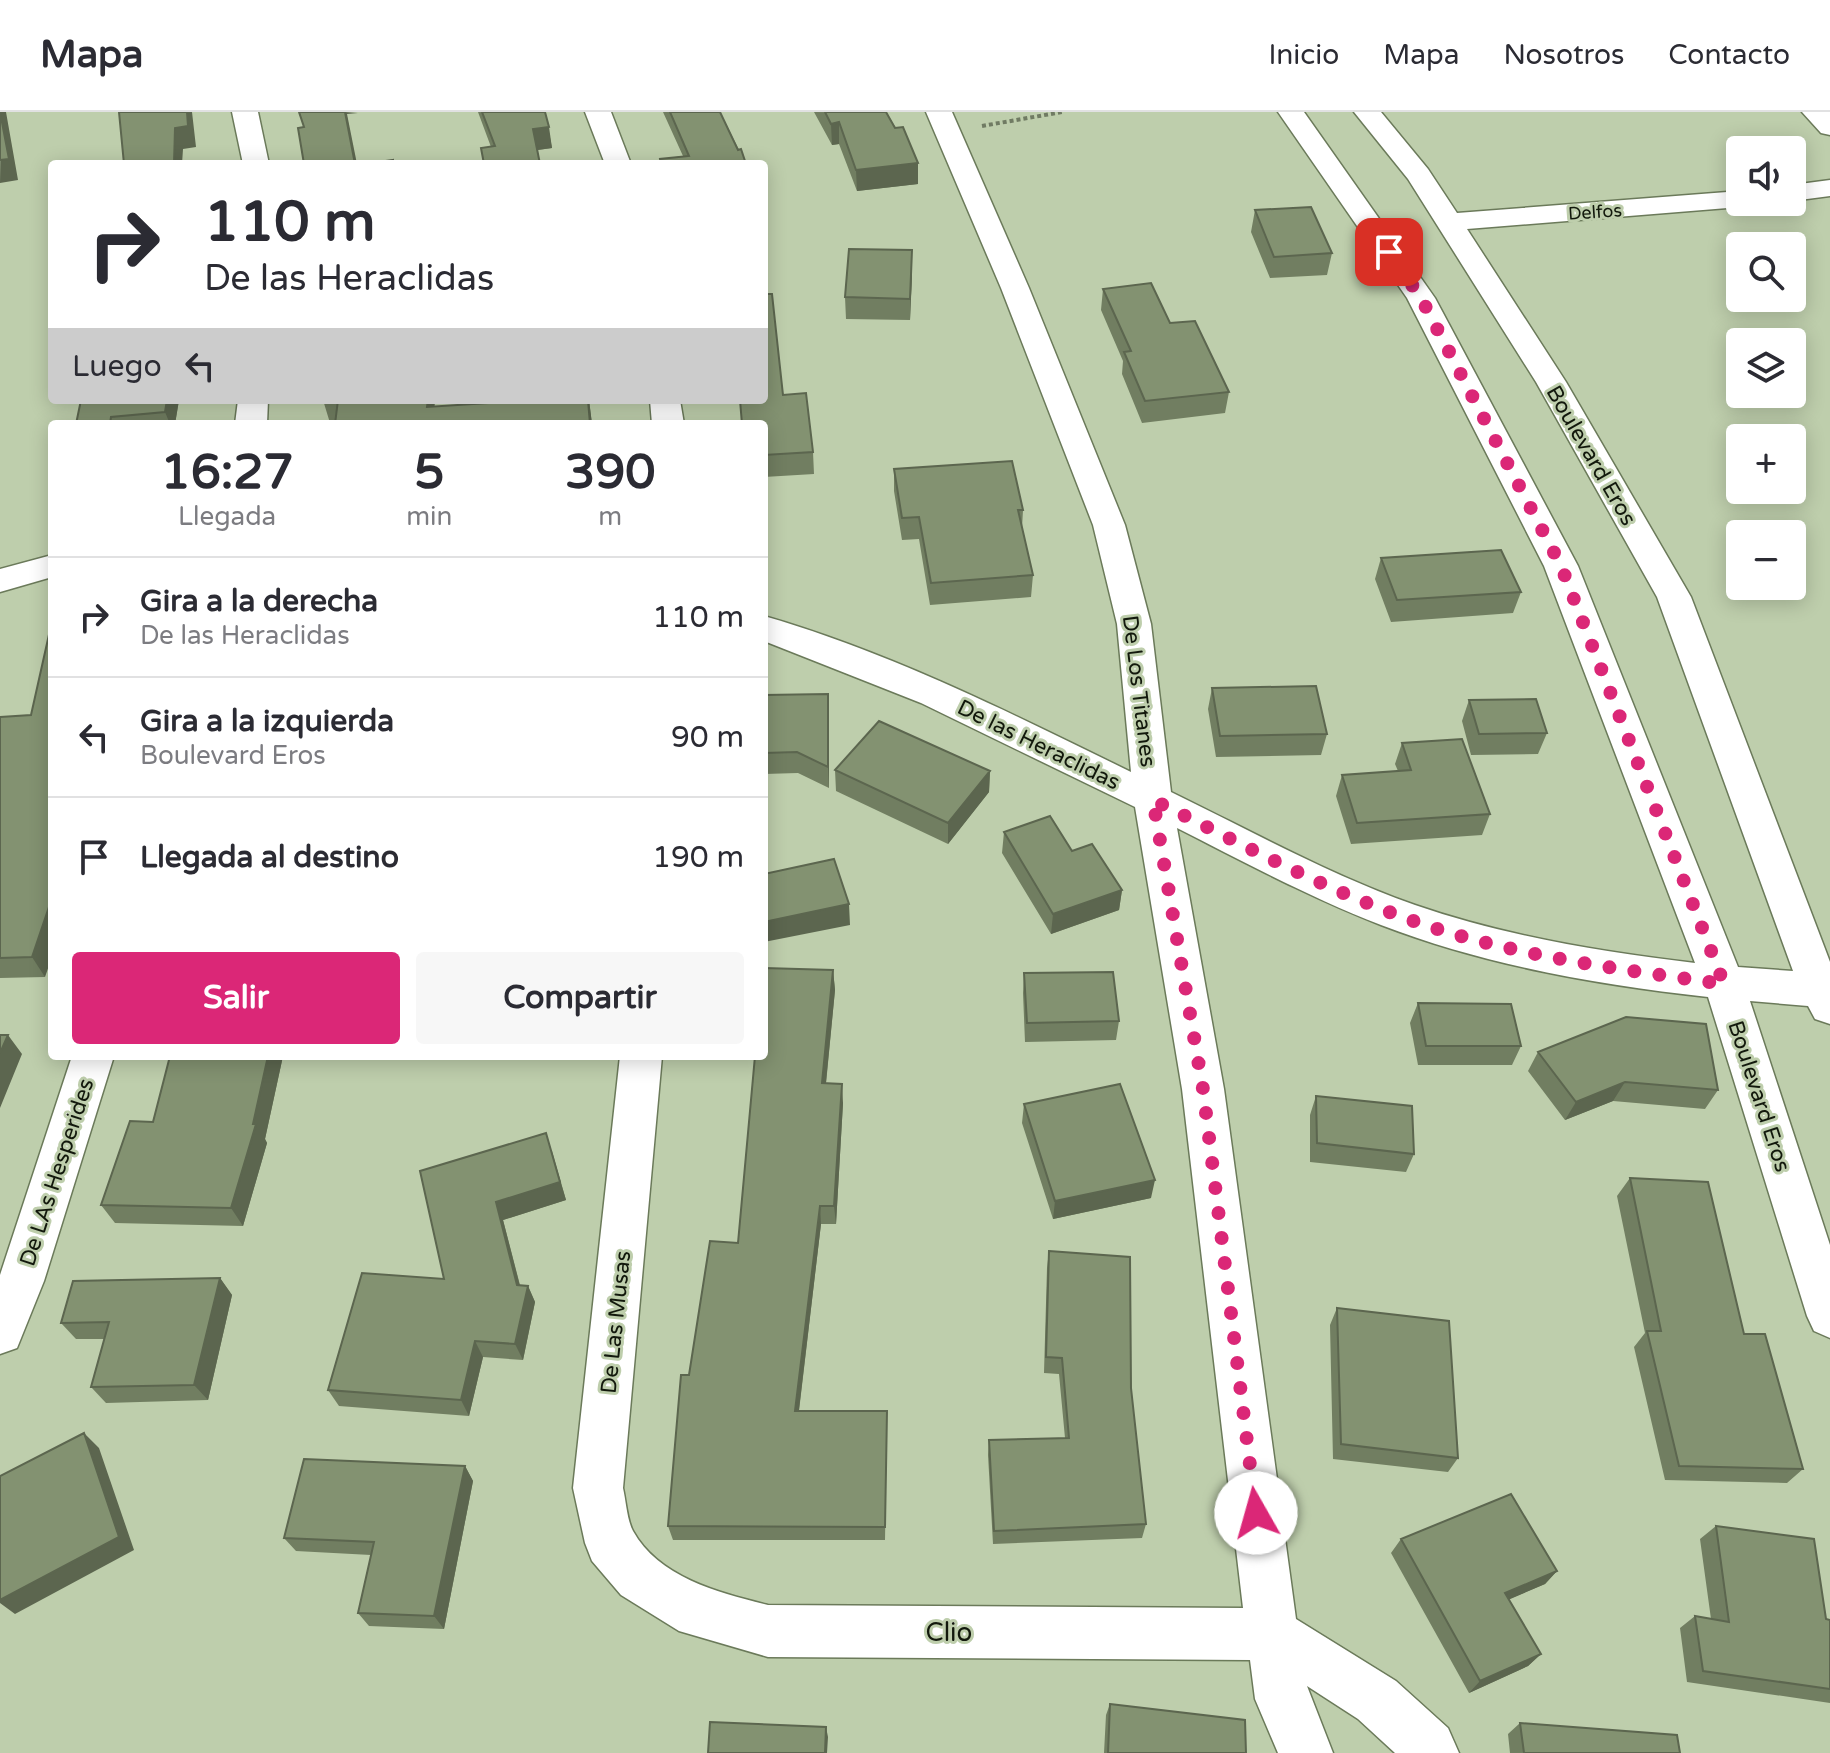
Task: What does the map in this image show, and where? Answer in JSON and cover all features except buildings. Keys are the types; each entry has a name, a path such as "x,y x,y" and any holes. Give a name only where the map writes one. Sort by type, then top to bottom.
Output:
{"street":[{"path":"245,112 255,160"},
{"path":"598,112 616,160"},
{"name":"Boulevard Eros","path":"1291,112 1421,298 1561,566 1724,984 1830,1316"},
{"name":"Boulevard Eros","path":"1367,112 1419,175 1551,382 1674,597 1817,937 1825,998"},
{"path":"1815,112 1830,127"},
{"name":"De Los Titanes","path":"944,122 1109,525 1134,624 1153,800 1203,1089 1272,1634 1282,1699 1306,1753"},
{"path":"1806,191 1830,188"},
{"name":"Delfos","path":"1449,222 1726,200"},
{"path":"0,581 48,567"},
{"name":"De las Heraclidas","path":"768,629 890,675 995,721 1326,885 1426,925 1523,950 1825,998"},
{"name":"De LAs Hesperides","path":"0,1332 25,1267 92,1060"},
{"name":"De Las Musas","path":"639,1577 610,1543 598,1488 641,1060"},
{"name":"Clio","path":"639,1577 697,1613 768,1631 1272,1634"},
{"path":"1272,1634 1377,1700 1432,1753"}],"path":[{"path":"944,122 1062,112"}],"route":[{"path":"1256,1513 1203,1089 1153,800 1326,885 1426,925 1523,950 1724,984 1561,566 1421,298 1389,252"}]}
